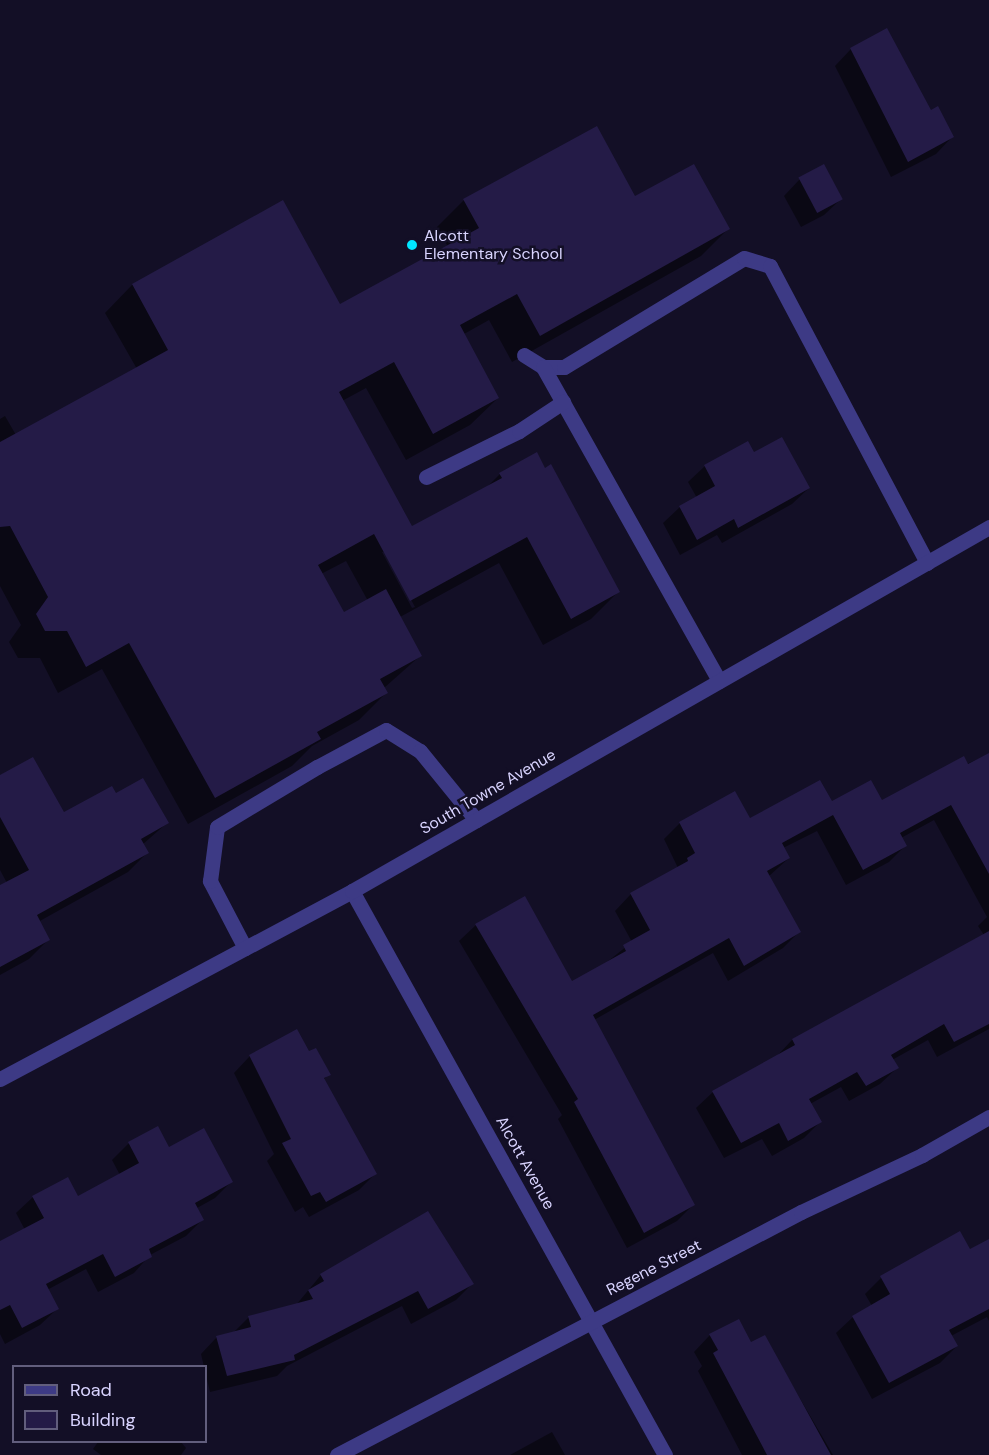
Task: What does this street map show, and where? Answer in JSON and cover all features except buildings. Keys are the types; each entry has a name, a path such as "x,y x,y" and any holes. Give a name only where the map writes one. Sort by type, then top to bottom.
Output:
{"street":[{"path":"543,367 564,367 744,258 770,266 927,563"},
{"path":"524,355 543,367 719,681"},
{"path":"426,477 519,431 563,402"},
{"name":"South Towne Avenue","path":"0,1079 351,891 989,527"},
{"path":"244,948 210,881 217,827 317,768 386,730 420,752 476,820"},
{"name":"Alcott Avenue","path":"351,891 592,1320 665,1455"},
{"name":"Regene Street","path":"337,1455 801,1212 922,1155 989,1117"}],"place":[{"name":"Alcott Elementary School","path":"412,245"}]}
